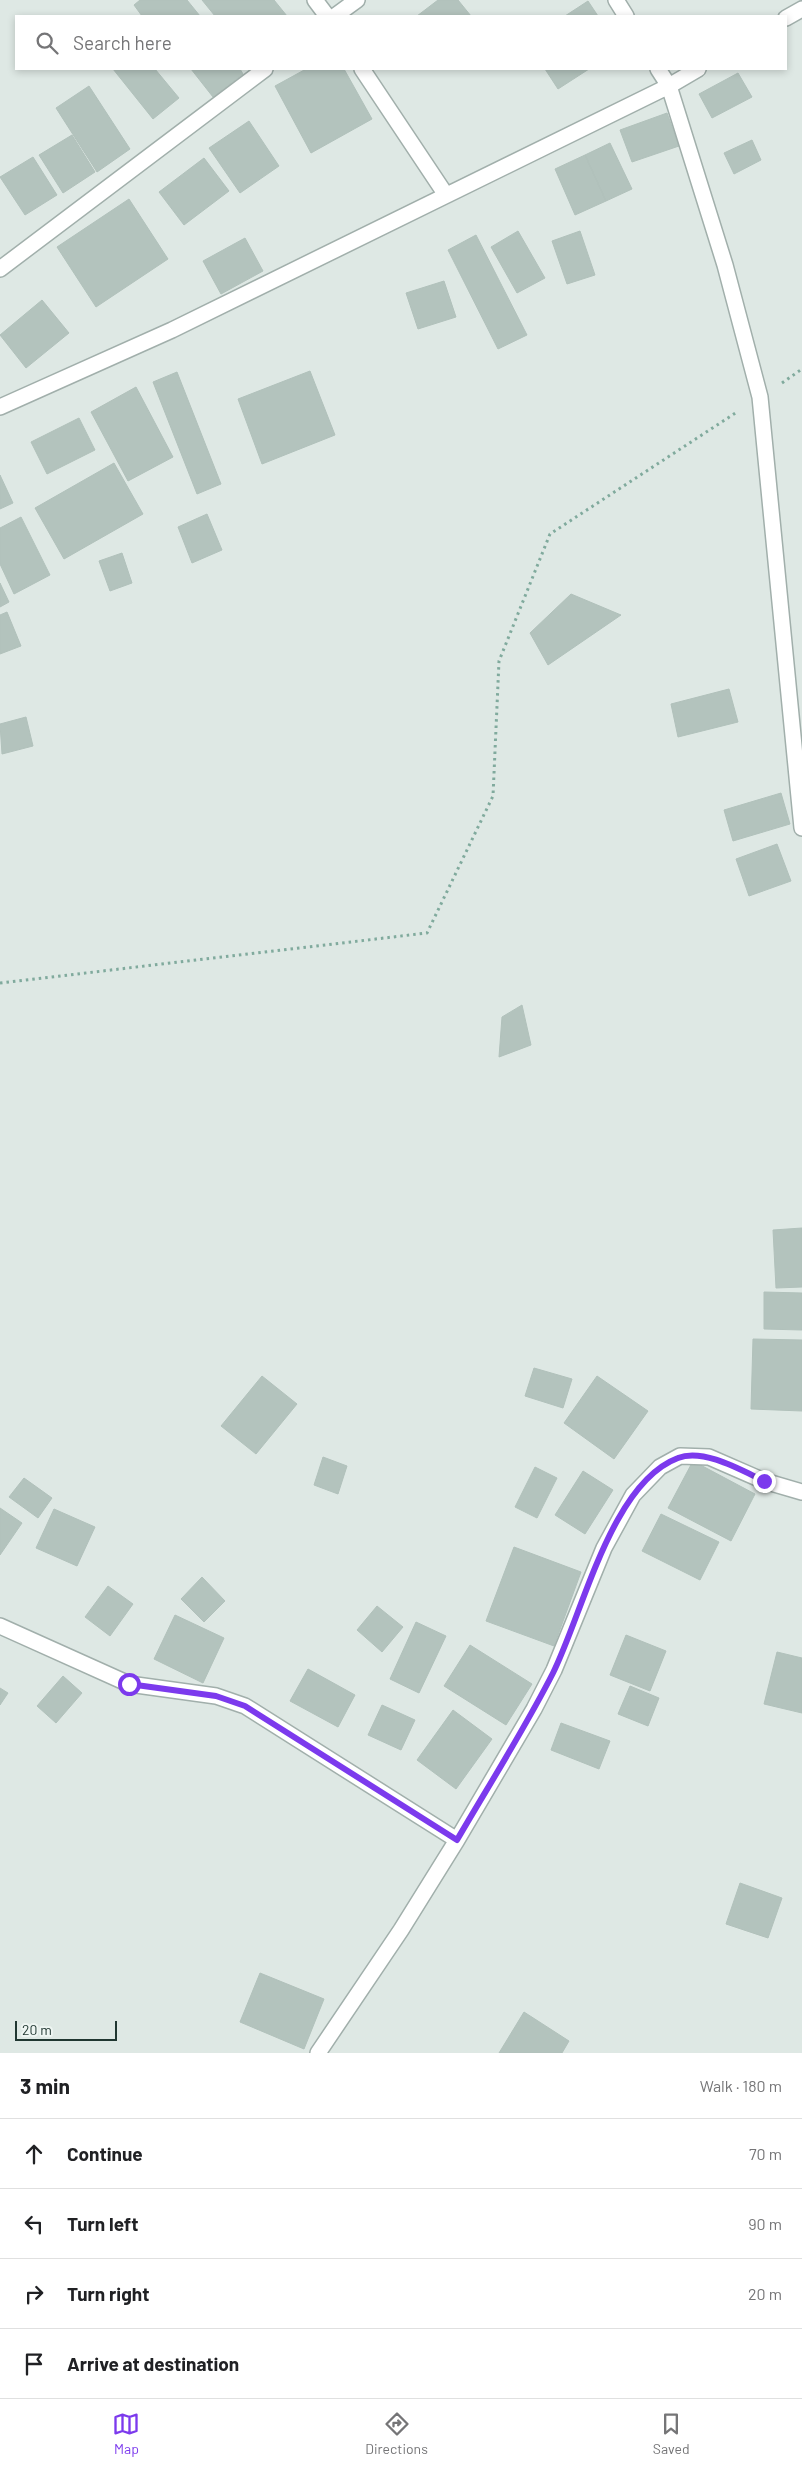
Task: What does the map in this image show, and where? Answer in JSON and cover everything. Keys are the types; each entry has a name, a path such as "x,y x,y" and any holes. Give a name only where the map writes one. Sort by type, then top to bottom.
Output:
{"street":[{"path":"315,0 326,15"},
{"path":"336,15 357,0"},
{"path":"616,0 625,15"},
{"path":"787,17 802,9"},
{"path":"0,268 264,70"},
{"path":"363,70 446,195"},
{"path":"659,70 669,86 725,265 760,397 802,828"},
{"path":"0,407 172,330 669,86 696,70"},
{"path":"318,2053 401,1930 457,1840 554,1670 604,1548 633,1495 660,1467 680,1456 709,1457 764,1481 802,1492"},
{"path":"0,1626 129,1684 216,1696 245,1706 457,1840"}],"path":[{"path":"0,983 427,933 493,796 499,661 550,534 760,397"}],"building":[{"path":"140,0 187,0 199,15 141,15 134,5"},
{"path":"202,0 274,0 286,15 214,15"},
{"path":"438,0 458,0 470,15 418,15"},
{"path":"588,1 597,15 567,15"},
{"path":"114,70 156,70 179,98 153,119"},
{"path":"192,70 241,70 243,74 213,97"},
{"path":"304,70 345,70 372,119 311,153 275,86"},
{"path":"546,70 587,70 558,89"},
{"path":"738,73 752,97 712,118 699,94"},
{"path":"89,86 130,149 97,172 56,108"},
{"path":"667,113 679,146 632,162 620,130"},
{"path":"249,121 279,166 240,193 209,148"},
{"path":"72,135 95,172 63,193 39,155"},
{"path":"752,140 761,160 734,174 724,153"},
{"path":"610,143 632,189 606,201 585,155"},
{"path":"585,155 606,201 575,215 555,169"},
{"path":"33,157 57,195 25,215 0,177"},
{"path":"204,158 229,191 184,225 159,192"},
{"path":"129,199 168,259 96,307 57,247"},
{"path":"518,231 545,278 517,293 491,247"},
{"path":"580,231 595,275 567,284 552,241"},
{"path":"476,235 527,335 498,349 448,250"},
{"path":"245,238 263,271 221,294 203,261"},
{"path":"444,281 456,317 418,329 406,293"},
{"path":"42,300 69,333 26,368 0,335"},
{"path":"310,371 335,435 262,464 238,399"},
{"path":"177,372 221,484 197,494 153,382"},
{"path":"136,387 173,457 128,481 91,412"},
{"path":"79,418 95,450 47,474 31,442"},
{"path":"114,463 143,514 64,559 35,508"},
{"path":"0,475 13,503 0,509"},
{"path":"207,514 222,550 192,563 178,527"},
{"path":"21,517 50,575 14,594 0,564 0,528"},
{"path":"122,553 132,583 110,591 99,561"},
{"path":"0,583 9,602 0,607"},
{"path":"571,594 621,615 548,665 530,633"},
{"path":"7,612 21,646 0,654 0,615"},
{"path":"729,689 738,722 678,737 671,704"},
{"path":"26,717 33,746 2,754 0,724"},
{"path":"781,793 790,824 733,841 724,810"},
{"path":"777,844 791,881 749,896 736,859"},
{"path":"522,1005 531,1045 499,1057 502,1017"},
{"path":"802,1228 802,1287 776,1288 773,1230"},
{"path":"764,1292 802,1293 802,1330 764,1329"},
{"path":"753,1339 802,1340 802,1411 751,1409"},
{"path":"534,1368 572,1379 563,1408 525,1396"},
{"path":"262,1376 297,1404 256,1454 221,1426"},
{"path":"597,1376 648,1411 614,1459 564,1423"},
{"path":"323,1457 347,1466 338,1494 314,1485"},
{"path":"693,1461 755,1494 731,1541 668,1508"},
{"path":"535,1467 557,1478 537,1518 515,1507"},
{"path":"583,1471 613,1490 585,1534 555,1515"},
{"path":"24,1478 52,1498 38,1518 9,1497"},
{"path":"0,1508 22,1523 0,1555"},
{"path":"54,1509 95,1527 77,1566 36,1548"},
{"path":"661,1514 719,1542 700,1580 642,1551"},
{"path":"514,1547 581,1572 554,1646 486,1621"},
{"path":"202,1577 225,1601 204,1622 181,1599"},
{"path":"108,1586 133,1604 110,1636 85,1617"},
{"path":"377,1606 403,1627 382,1652 357,1630"},
{"path":"175,1615 224,1638 203,1683 154,1659"},
{"path":"416,1622 446,1636 419,1693 390,1679"},
{"path":"626,1635 666,1651 650,1691 610,1675"},
{"path":"470,1645 532,1684 506,1725 444,1686"},
{"path":"777,1652 802,1658 802,1713 764,1704"},
{"path":"308,1669 355,1695 338,1727 290,1701"},
{"path":"63,1676 82,1693 56,1723 37,1706"},
{"path":"630,1686 659,1698 648,1726 618,1714"},
{"path":"0,1688 8,1693 0,1705"},
{"path":"382,1705 415,1720 401,1750 368,1735"},
{"path":"453,1710 492,1739 456,1789 417,1760"},
{"path":"561,1723 610,1741 599,1769 551,1750"},
{"path":"740,1883 782,1898 768,1938 726,1924"},
{"path":"260,1973 324,1999 304,2049 240,2022"},
{"path":"524,2012 569,2041 562,2053 499,2053"}],"route":[{"path":"129,1684 216,1696 245,1706 457,1840 554,1670 604,1548 633,1495 660,1467 680,1456 709,1457 764,1481"}]}
